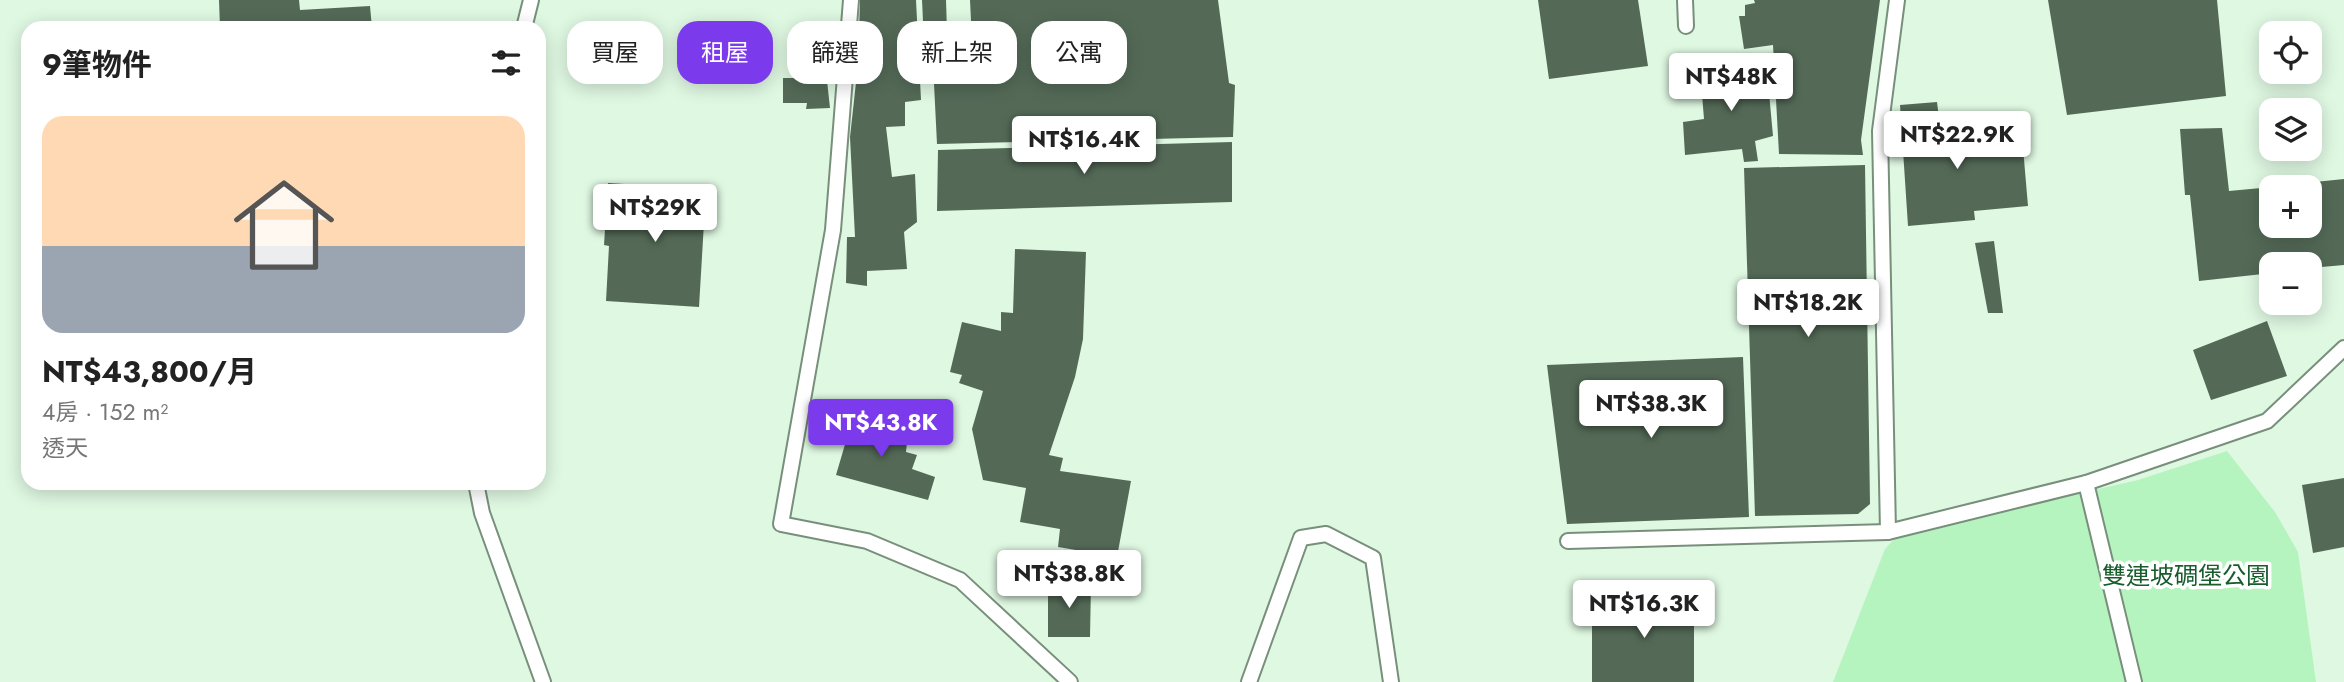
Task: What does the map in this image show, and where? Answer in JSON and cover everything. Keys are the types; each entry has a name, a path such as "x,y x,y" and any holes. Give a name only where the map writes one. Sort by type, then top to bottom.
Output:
{"lane":[{"path":"526,21 531,0"},
{"path":"851,0 833,230 782,524 866,541 960,580 1070,682"},
{"path":"1685,0 1686,26"},
{"path":"1888,532 1880,131 1897,0"},
{"path":"1568,541 1888,532 2086,484 2267,421 2344,348"},
{"path":"2086,484 2134,682"},
{"path":"477,490 482,513 542,682"},
{"path":"1249,682 1301,538 1326,534 1373,558 1391,682"}],"green space":[{"name":"雙連坡碉堡公園","path":"2227,451 2275,512 2298,552 2316,682 1833,682 1885,549 1899,534 2138,480"}],"building":[{"path":"219,0 299,0 300,10 370,6 371,21 220,21"},
{"path":"860,0 916,0 917,21 897,21 897,84 920,84 921,100 905,102 905,126 886,127 892,177 915,174 917,222 904,232 907,269 867,271 867,286 846,283 847,237 855,237 850,137 856,84 883,84 883,21 859,21"},
{"path":"922,0 946,0 947,21 923,21"},
{"path":"970,0 1218,0 1229,83 1235,85 1233,137 937,144 934,84 1017,84 1017,21 971,21"},
{"path":"1538,0 1638,0 1648,66 1549,79"},
{"path":"1754,0 1880,0 1861,140 1863,155 1779,154 1773,45 1744,49 1739,16 1745,16 1745,5 1755,3"},
{"path":"2048,0 2217,0 2226,96 2067,115"},
{"path":"1757,64 1760,82 1768,82 1773,136 1755,141 1758,161 1744,162 1742,149 1685,155 1683,122 1704,119 1700,70"},
{"path":"783,78 787,78 787,84 827,84 830,108 806,109 807,103 783,103"},
{"path":"1937,102 1942,142 2022,136 2028,206 1974,211 1975,220 1908,226 1900,105"},
{"path":"2222,128 2229,191 2259,188 2259,238 2322,238 2322,181 2344,179 2344,265 2322,267 2322,252 2259,252 2259,274 2199,281 2190,195 2185,195 2180,129"},
{"path":"1232,142 1232,202 937,211 938,150"},
{"path":"1865,165 1870,504 1858,514 1755,516 1744,168"},
{"path":"608,183 706,189 699,307 606,301 609,246 604,245"},
{"path":"1994,241 2003,313 1988,313 1975,243"},
{"path":"1015,249 1086,252 1083,339 1075,377 1049,455 1063,458 1060,471 1131,481 1117,557 1058,547 1060,529 1020,522 1026,488 983,480 972,429 983,391 959,383 962,375 950,372 962,322 1001,331 1001,312 1013,313"},
{"path":"2267,321 2287,376 2211,400 2193,350"},
{"path":"1743,357 1749,517 1567,524 1547,365"},
{"path":"856,407 881,414 875,436 907,442 906,452 917,455 912,469 935,477 928,500 836,475"},
{"path":"2344,478 2344,547 2313,553 2302,485"},
{"path":"1048,582 1091,583 1090,637 1048,637"},
{"path":"1694,594 1694,682 1592,682 1592,601 1639,603 1639,611 1644,610 1647,596"}]}
